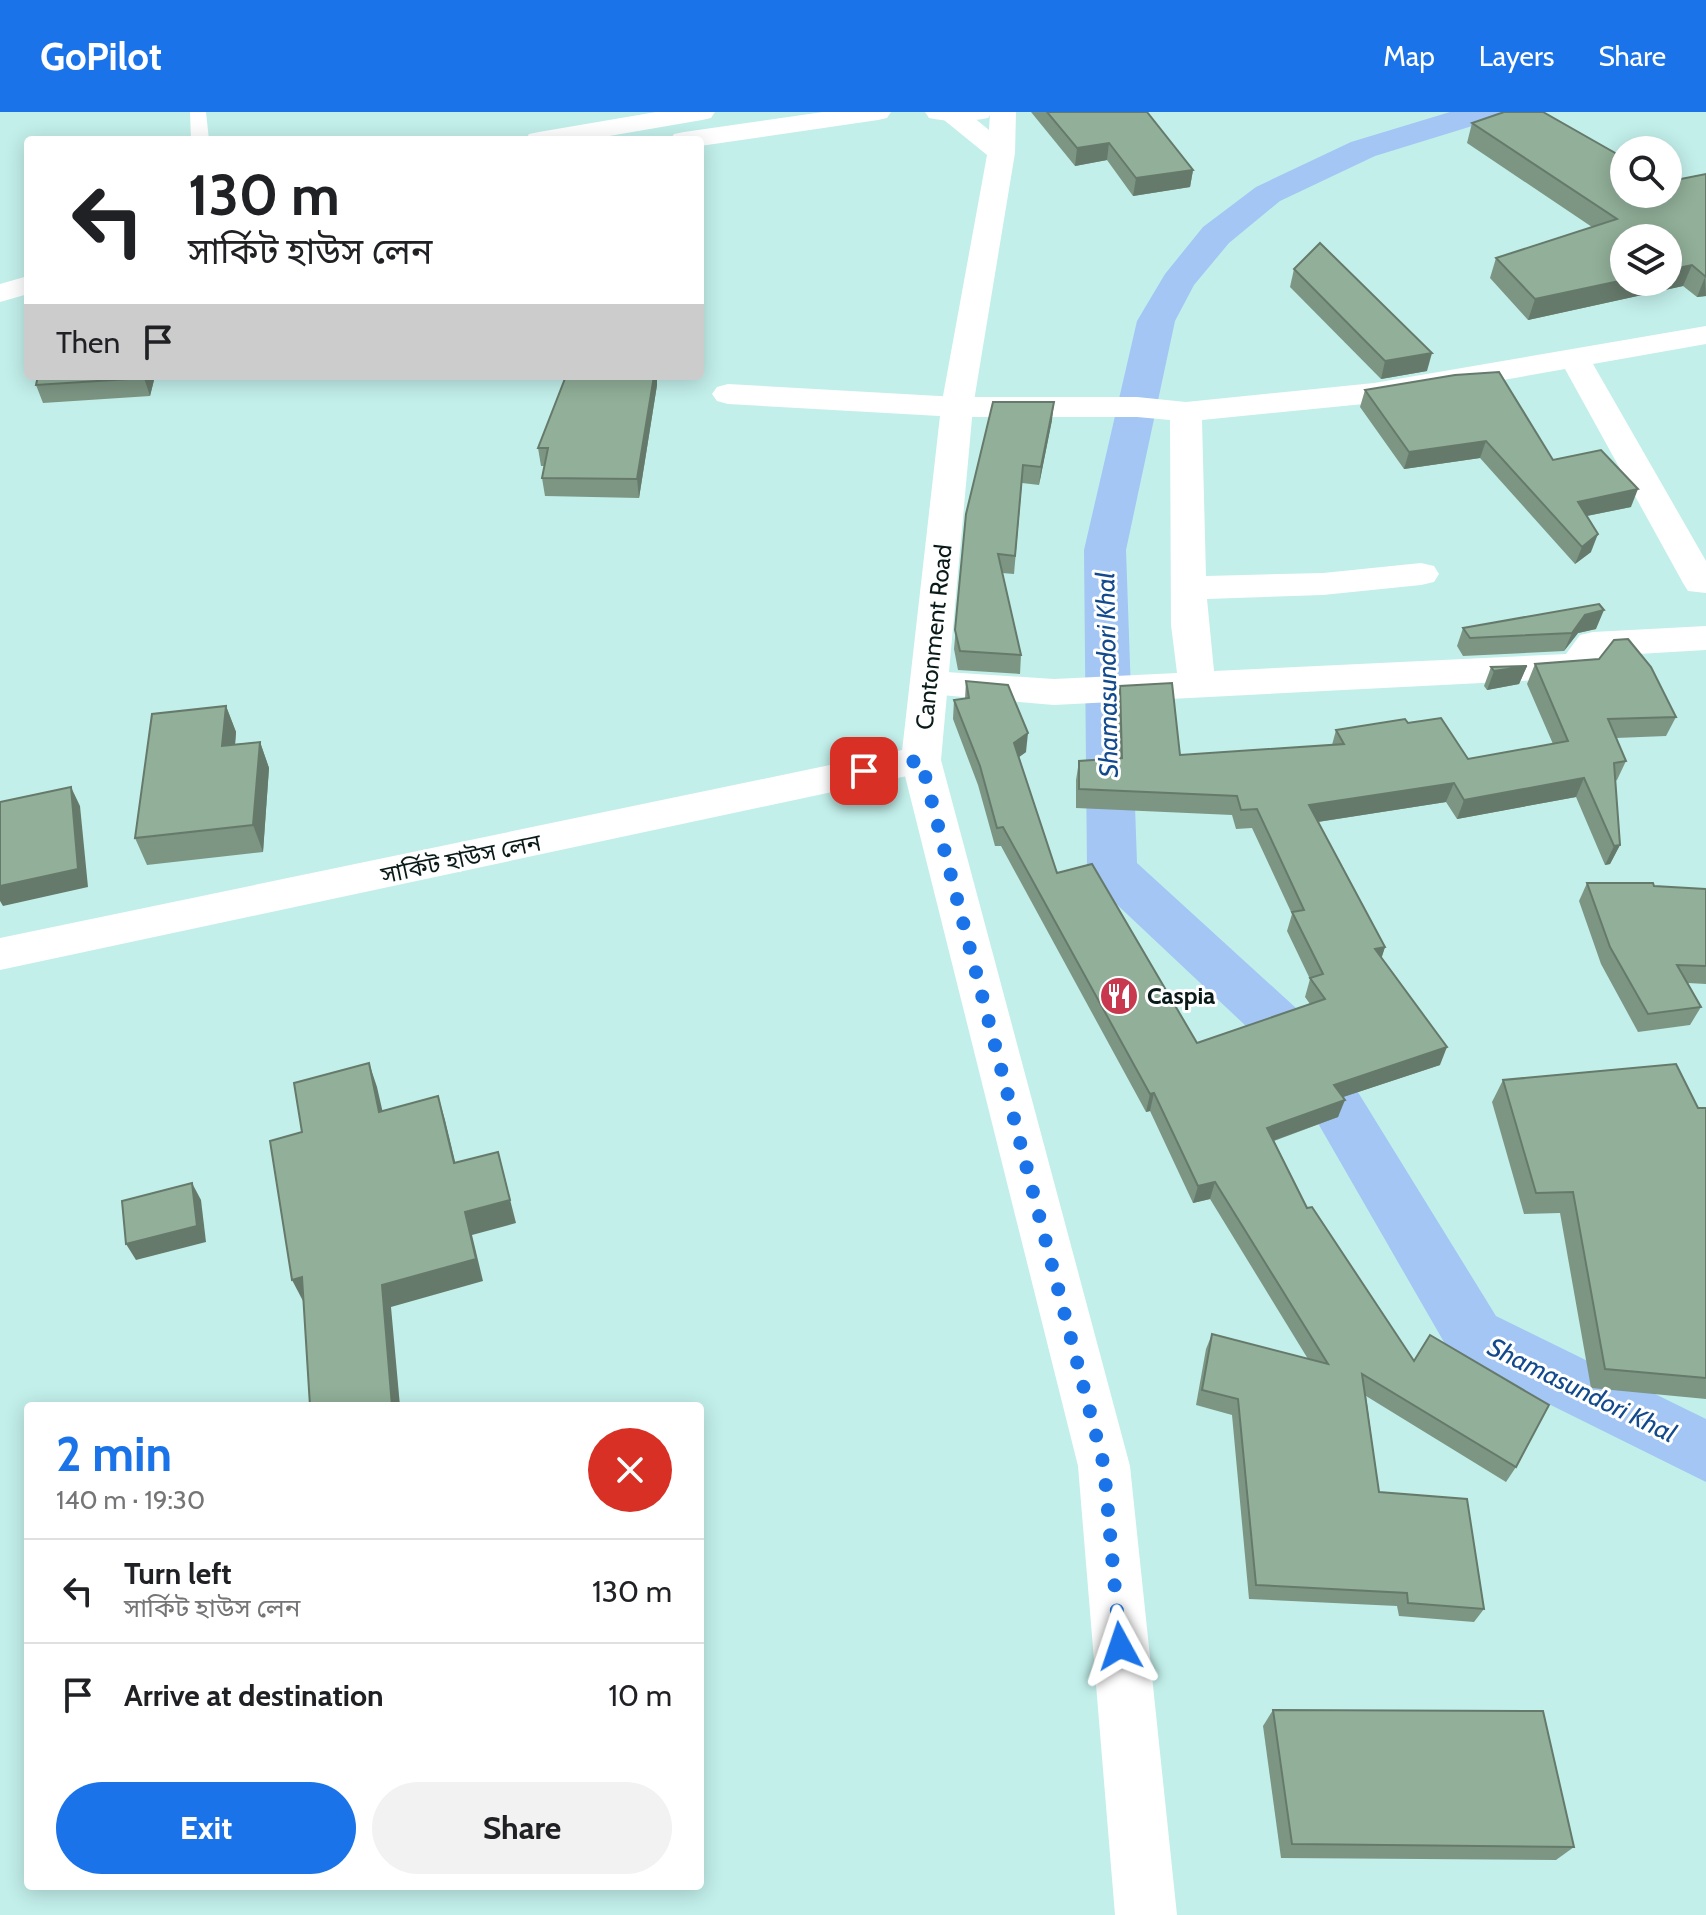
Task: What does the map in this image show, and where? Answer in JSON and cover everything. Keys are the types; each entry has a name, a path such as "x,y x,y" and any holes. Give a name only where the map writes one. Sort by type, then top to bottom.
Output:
{"main road":[{"path":"562,136 702,112"},
{"path":"704,137 878,112"},
{"name":"Cantonment Road","path":"957,113 1002,133 957,407 921,760 1104,1466 1146,1915"},
{"path":"0,267 24,260"},
{"path":"0,293 24,286"},
{"path":"728,394 957,407 1137,407 1186,412 1374,393 1706,335"},
{"path":"1574,358 1704,586"},
{"path":"1186,412 1188,588 1197,684"},
{"path":"1188,588 1323,584 1421,574"},
{"path":"931,684 1054,692 1356,680 1577,666 1593,644 1706,638"},
{"name":"সার্কিট হাউস লেন","path":"0,954 751,799 836,776 921,760"}],"lane":[{"path":"198,112 200,136"}],"building":[{"path":"1047,112 1147,112 1193,170 1136,178 1109,143 1077,148"},
{"path":"1504,112 1543,112 1610,150 1610,208 1682,208 1682,179 1706,174 1706,277 1692,265 1682,267 1682,224 1610,224 1610,283 1535,299 1496,258 1617,219 1472,123"},
{"path":"1320,243 1432,353 1385,361 1294,269"},
{"path":"1499,372 1553,460 1601,450 1638,489 1578,502 1598,534 1582,547 1486,441 1409,452 1365,390 1455,375"},
{"path":"37,380 113,380 36,385"},
{"path":"564,380 653,380 637,479 542,478 548,448 538,448"},
{"path":"993,402 1054,402 1041,467 1023,465 1015,556 998,554 1021,655 960,651 955,630 966,514"},
{"path":"1599,604 1604,610 1585,615 1572,633 1470,638 1463,628"},
{"path":"1628,639 1651,667 1676,717 1608,719 1626,761 1614,763 1620,845 1614,846 1584,778 1464,800 1454,783 1309,805 1385,947 1375,949 1447,1047 1334,1085 1345,1100 1267,1128 1307,1208 1312,1207 1414,1361 1430,1335 1549,1405 1516,1467 1362,1374 1379,1492 1467,1499 1484,1609 1408,1603 1407,1593 1256,1585 1238,1399 1202,1390 1212,1334 1328,1364 1215,1182 1198,1186 1154,1093 1150,1094 1003,827 997,828 980,766 954,700 969,698 966,681 1008,685 1028,733 1014,743 1057,873 1092,864 1197,1043 1325,999 1310,978 1323,974 1292,912 1304,910 1257,809 1241,810 1237,796 1079,789 1079,761 1122,758 1120,686 1172,683 1180,755 1344,744 1336,730 1405,719 1408,723 1441,718 1468,759 1568,741 1535,664 1599,659 1614,640"},
{"path":"1527,666 1494,671 1491,667"},
{"path":"226,706 222,746 260,742 253,825 135,838 152,714"},
{"path":"71,787 78,869 0,886 0,802"},
{"path":"1587,883 1653,883 1654,886 1706,889 1706,966 1677,965 1701,1007 1648,1014 1610,947"},
{"path":"369,1063 379,1112 438,1096 454,1163 498,1152 510,1200 465,1212 476,1259 382,1285 392,1402 310,1402 302,1277 292,1280 270,1141 302,1132 294,1083"},
{"path":"1676,1064 1698,1108 1706,1108 1706,1378 1605,1369 1573,1192 1536,1193 1503,1080"},
{"path":"192,1183 197,1226 126,1244 122,1201"},
{"path":"1273,1710 1543,1711 1574,1847 1292,1844"}],"waterway":[{"name":"Shamasundori Khal","path":"1484,112 1363,149 1268,194 1216,235 1178,282 1156,321 1105,550 1112,870 1300,1044 1474,1336 1706,1452"}],"place":[{"name":"Caspia","path":"1119,996"}],"route":[{"path":"864,771 921,760 1104,1466 1120,1646"}]}
